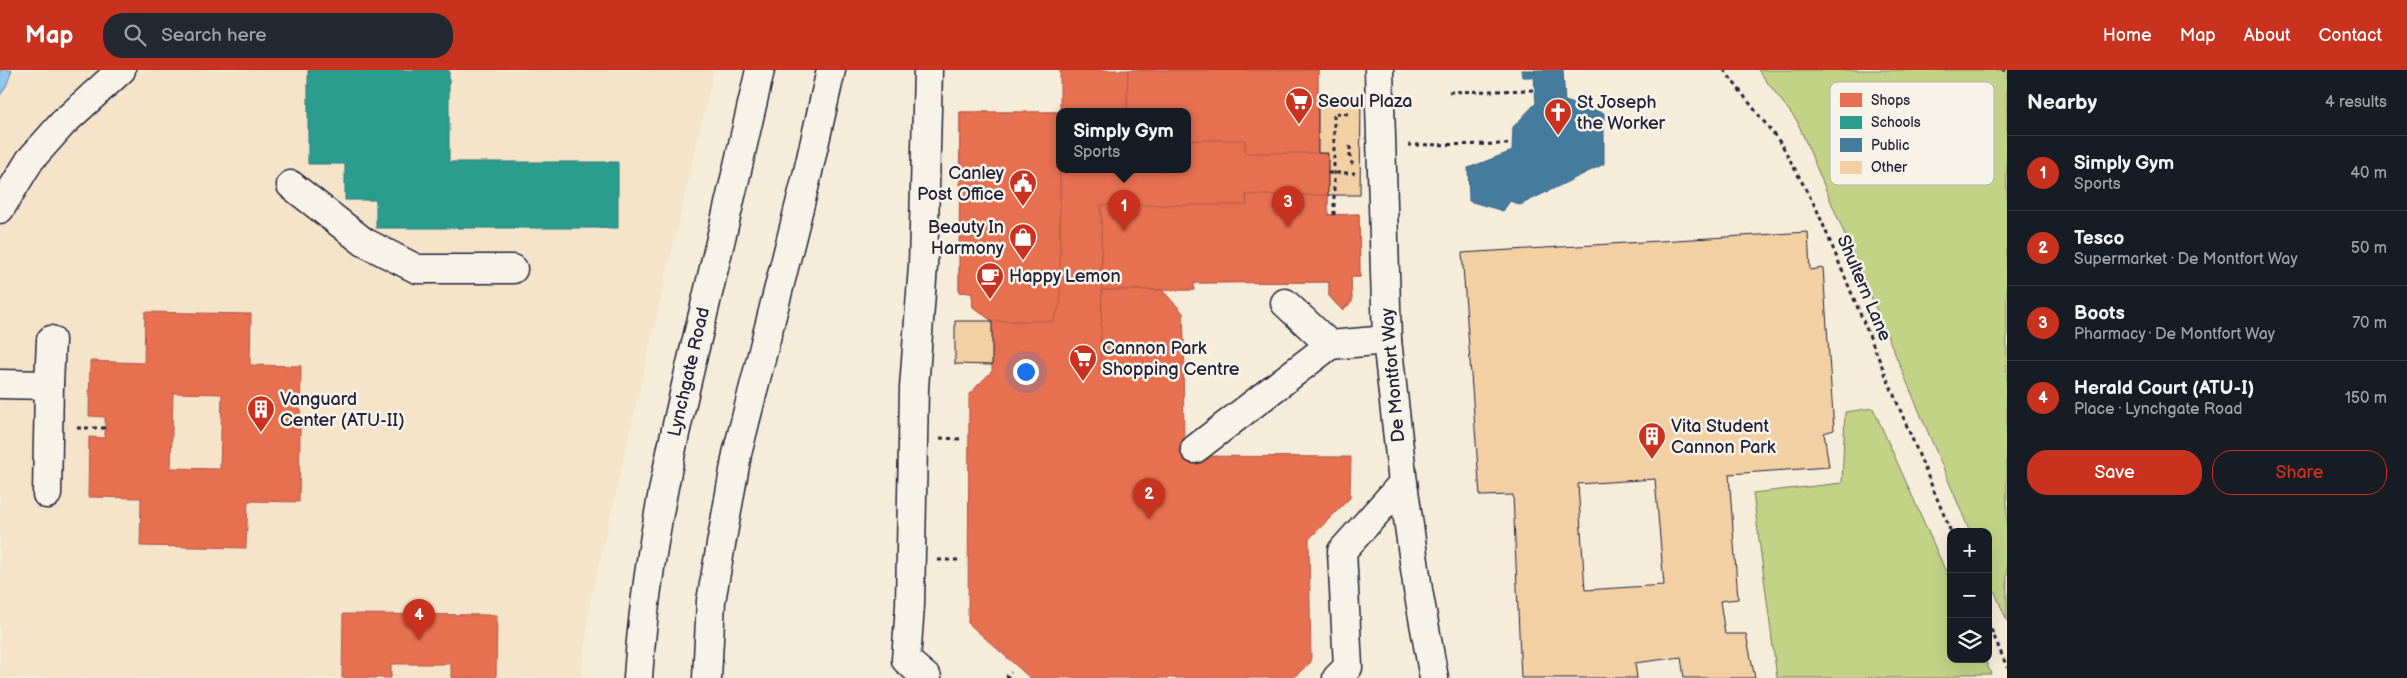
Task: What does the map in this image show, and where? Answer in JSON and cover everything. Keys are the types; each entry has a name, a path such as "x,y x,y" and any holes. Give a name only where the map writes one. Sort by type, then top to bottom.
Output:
{"street":[{"path":"0,209 30,160 63,123 121,70"},
{"name":"Lynchgate Road","path":"638,678 657,524 674,435 760,70"},
{"path":"707,678 711,601 737,454 807,176 831,70"},
{"path":"927,678 906,660 910,605 914,388 923,266 928,70"},
{"name":"De Montfort Way","path":"1379,70 1388,340 1403,482 1418,590 1434,678"},
{"path":"291,185 364,242 417,269 513,269"},
{"path":"1285,304 1330,345"},
{"path":"46,494 51,340"},
{"path":"1195,449 1330,345 1388,340"},
{"path":"0,384 49,385"},
{"path":"1345,674 1342,551 1403,482"}],"path":[{"name":"Shultern Lane","path":"1724,70 1782,145 1817,210 1949,528"},
{"path":"2002,70 2007,70"},
{"path":"1449,92 1535,90"},
{"path":"1334,215 1334,113 1350,113 1350,123"},
{"path":"1328,174 1360,174 1350,161 1350,142"},
{"path":"1382,145 1512,144"},
{"path":"943,438 961,439"},
{"path":"942,560 961,560"},
{"path":"1992,631 2007,667"},
{"path":"1009,678 1007,676 1011,672"}],"shaded area":[{"path":"0,70 714,70 590,602 581,678 0,678"}],"green space":[{"path":"1758,70 2007,70 2007,621 1992,585 1992,528 1968,528 1797,121"},
{"path":"1873,408 1947,574 1947,663 1987,663 1991,674 1963,674 1949,678 1777,678 1753,493 1842,483 1845,412"}],"water":[{"path":"0,70 12,70 0,96"}],"building: Shops":[{"name":"Cannon Park Shopping Centre","path":"1060,70 1318,70 1318,153 1328,153 1328,215 1359,214 1360,277 1351,277 1352,302 1342,310 1329,296 1329,282 1194,283 1194,290 1162,290 1183,313 1184,456 1351,457 1350,498 1309,539 1311,662 1293,678 1030,678 968,623 969,394 992,371 992,321 973,307 972,293 959,292 960,112 1056,112 1056,173 1191,173 1191,108 1060,108"},
{"path":"1128,70 1318,70 1318,153 1245,153 1245,140 1191,140 1191,108 1127,108"},
{"path":"960,112 1056,112 1056,173 1060,173 1060,305 1053,321 992,321 973,307 972,293 959,292"},
{"path":"1246,195 1328,195 1328,215 1359,214 1360,277 1351,277 1352,302 1342,310 1329,296 1329,282 1194,283 1194,290 1102,290 1101,205 1247,205"},
{"path":"1102,290 1162,290 1183,313 1185,370 1100,371"},
{"name":"Vanguard Center (ATU-II)","path":"145,312 251,314 250,365 301,366 299,502 248,501 246,548 140,546 141,498 88,497 89,437 105,438 105,417 89,416 90,361 144,363","holes":["173,393 222,394 220,469 171,468"]},
{"path":"343,614 497,615 496,678 451,678 451,664 391,664 391,678 342,678"}],"building: Schools":[{"path":"308,70 449,70 449,162 618,162 618,228 376,228 376,200 345,200 345,164 308,164"}],"building: Public":[{"name":"St Joseph the Worker","path":"1521,70 1563,70 1565,101 1604,113 1604,164 1520,205 1510,201 1503,211 1469,201 1468,168 1512,151 1513,127 1536,103 1534,77 1522,77"}],"building: Other":[{"path":"1318,97 1361,97 1360,195 1328,195 1328,153 1318,153"},
{"name":"Vita Student Cannon Park","path":"1808,232 1810,270 1823,268 1834,430 1824,433 1829,467 1729,474 1738,599 1720,601 1725,634 1746,634 1755,678 1684,678 1681,657 1635,663 1637,678 1521,678 1513,495 1480,496 1462,253","holes":["1655,479 1664,585 1585,590 1578,484"]},
{"path":"955,321 992,321 992,365 955,364"}],"place":[{"name":"Seoul Plaza","path":"1299,125"},
{"name":"St Joseph the Worker","path":"1558,136"},
{"name":"Canley Post Office","path":"1023,207"},
{"name":"Boots","path":"1288,227"},
{"name":"Simply Gym","path":"1124,231"},
{"name":"Beauty In Harmony","path":"1023,261"},
{"name":"Happy Lemon","path":"990,300"},
{"name":"Cannon Park Shopping Centre","path":"1083,382"},
{"name":"Vanguard Center (ATU-II)","path":"261,433"},
{"name":"Vita Student Cannon Park","path":"1652,460"},
{"name":"Tesco","path":"1149,519"},
{"name":"Herald Court (ATU-I)","path":"419,640"}]}
